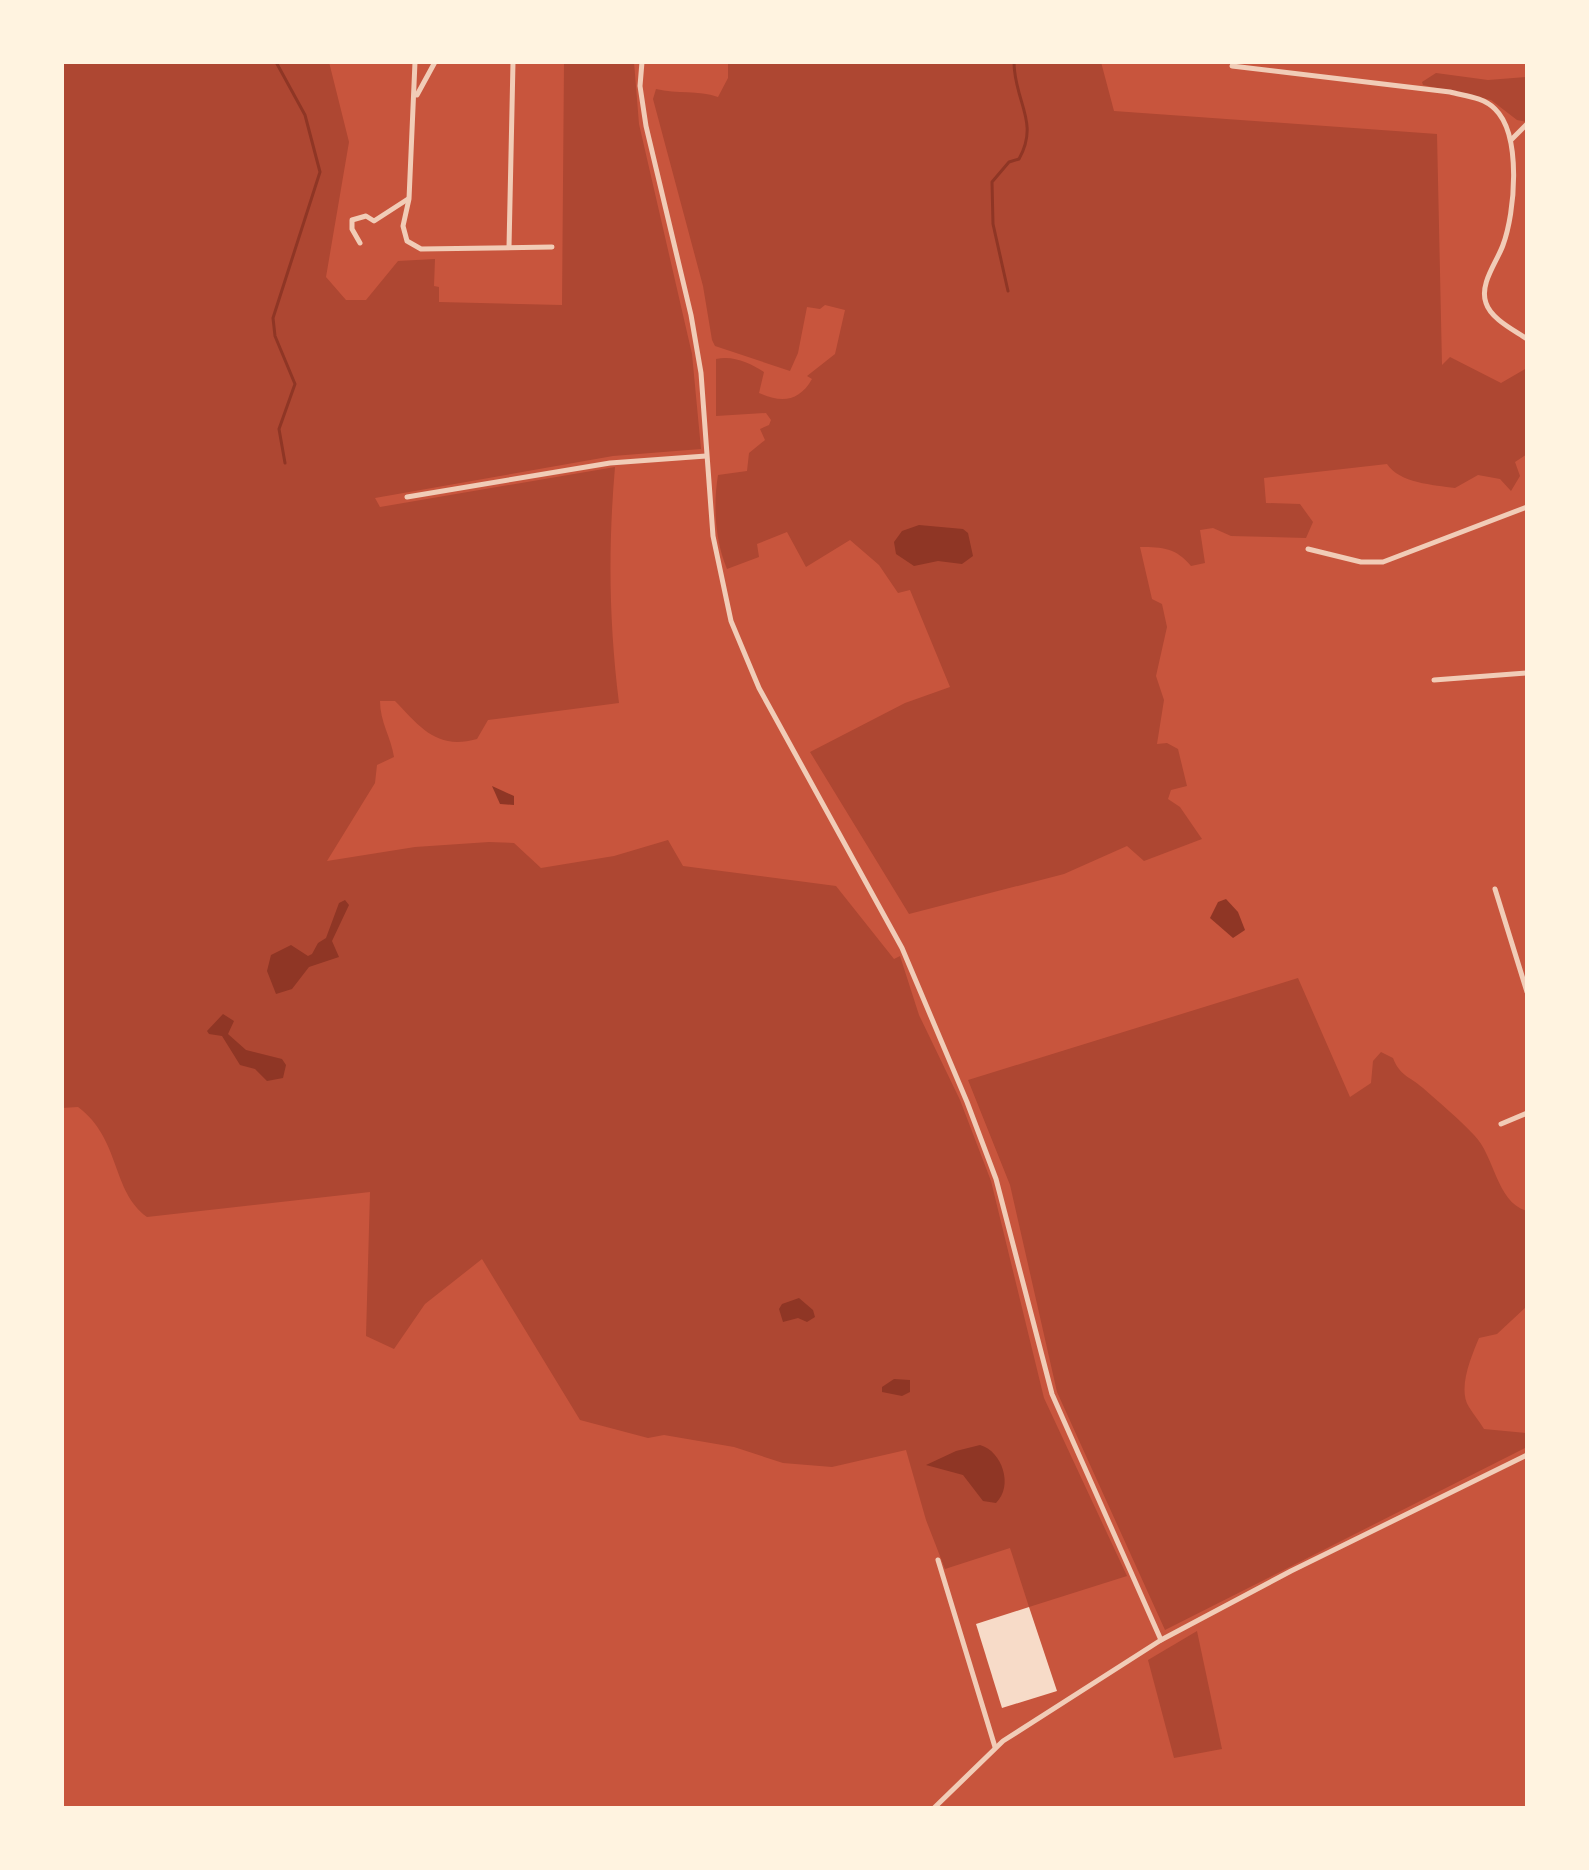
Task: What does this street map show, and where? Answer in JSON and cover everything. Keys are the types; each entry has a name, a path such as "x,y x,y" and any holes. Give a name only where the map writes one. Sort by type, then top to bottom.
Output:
{"street":[{"path":"415,62 416,100 409,199 403,226 407,241 421,249 552,247"},
{"path":"416,100 435,62"},
{"path":"509,247 513,62"},
{"path":"642,62 640,86 646,126 691,315 701,373 713,536 731,621 759,688 902,948 967,1102 996,1179 1052,1394 1161,1640"},
{"path":"1232,66 1450,92 1484,100 1497,111 1511,140 1511,217 1484,293 1492,314 1527,339"},
{"path":"1511,140 1527,124"},
{"path":"360,243 352,229 352,220 366,216 374,221 409,199"},
{"path":"407,497 610,463 706,456"},
{"path":"1308,549 1361,562 1383,562 1527,507"},
{"path":"1434,680 1527,673"},
{"path":"1495,889 1527,992"},
{"path":"1501,1124 1527,1113"},
{"path":"933,1808 995,1747 1161,1640 1291,1571 1527,1455"},
{"path":"938,1560 995,1747"}],"shaded area":[{"path":"62,62 329,62 349,142 326,277 346,300 366,300 398,261 435,259 434,286 439,287 439,302 562,305 564,62 634,62 639,124 692,354 701,449 613,456 375,498 380,507 615,467 611,585 619,703 488,720 477,739 451,742 422,728 395,701 380,701 394,757 377,765 375,783 327,861 415,847 489,842 514,843 541,868 614,856 668,840 683,866 836,886 894,959 900,956 919,1015 960,1100 991,1181 1044,1398 1127,1576 1029,1607 1010,1548 945,1569 926,1520 906,1450 832,1467 783,1463 734,1447 664,1435 648,1438 580,1420 482,1259 425,1304 394,1349 366,1336 370,1192 147,1217 127,1193 102,1134 92,1120 78,1107 62,1108"},
{"path":"728,62 1101,62 1114,111 1437,134 1442,365 1450,357 1501,383 1527,368 1527,454 1515,462 1520,476 1511,491 1500,479 1478,475 1455,488 1418,482 1400,475 1387,464 1264,478 1266,503 1300,504 1313,522 1306,538 1231,536 1213,528 1200,530 1205,563 1191,566 1180,555 1168,550 1140,547 1152,599 1162,604 1167,627 1156,676 1164,700 1157,744 1167,743 1178,749 1187,786 1171,790 1168,799 1180,807 1202,839 1144,861 1127,846 1064,874 909,914 810,752 905,703 950,687 910,590 898,593 879,565 850,540 806,567 787,532 757,544 759,557 727,569 723,558 716,523 718,475 747,471 749,453 765,440 760,429 769,425 771,420 766,413 716,416 716,359 741,361 764,372 759,393 782,399 795,396 812,379 807,376 835,354 845,310 825,305 820,309 807,307 798,353 790,371 715,346 712,340 703,286 653,99 656,89 718,97 728,78"},
{"path":"1436,73 1488,80 1527,77 1527,122 1517,120 1491,100 1423,85 1422,82"},
{"path":"919,525 963,529 968,533 973,556 962,564 938,561 914,566 896,554 894,542 902,531"},
{"path":"492,786 514,796 514,805 500,804"},
{"path":"1226,899 1238,912 1245,930 1233,938 1210,918 1218,902"},
{"path":"345,900 349,905 332,941 339,957 309,967 292,989 276,994 267,971 271,955 291,945 308,956 312,954 318,943 326,938 339,903"},
{"path":"1298,978 1350,1097 1371,1083 1373,1061 1381,1052 1393,1058 1402,1072 1474,1135 1487,1154 1502,1189 1517,1206 1527,1211 1527,1306 1497,1334 1479,1338 1467,1372 1465,1391 1469,1407 1484,1429 1527,1433 1527,1447 1165,1630 1057,1392 1010,1185 968,1080"},
{"path":"223,1014 234,1021 228,1034 246,1050 282,1059 286,1065 283,1078 267,1081 255,1069 240,1065 222,1036 209,1034 207,1031"},
{"path":"799,1298 813,1310 815,1317 807,1322 798,1318 783,1322 779,1309 782,1304"},
{"path":"894,1379 910,1380 910,1392 902,1396 882,1392 882,1387"},
{"path":"980,1445 994,1454 1003,1470 1004,1488 996,1503 983,1501 963,1475 926,1465 956,1451"},
{"path":"1197,1631 1222,1749 1174,1758 1148,1660"}],"building":[{"path":"1029,1607 1057,1691 1002,1708 976,1624"}],"waterway":[{"path":"276,62 305,115 320,172 273,318 275,336 295,384 279,429 285,463"},
{"path":"1008,291 993,224 992,182 1009,162 1019,159 1025,146 1027,122 1014,62"}]}
